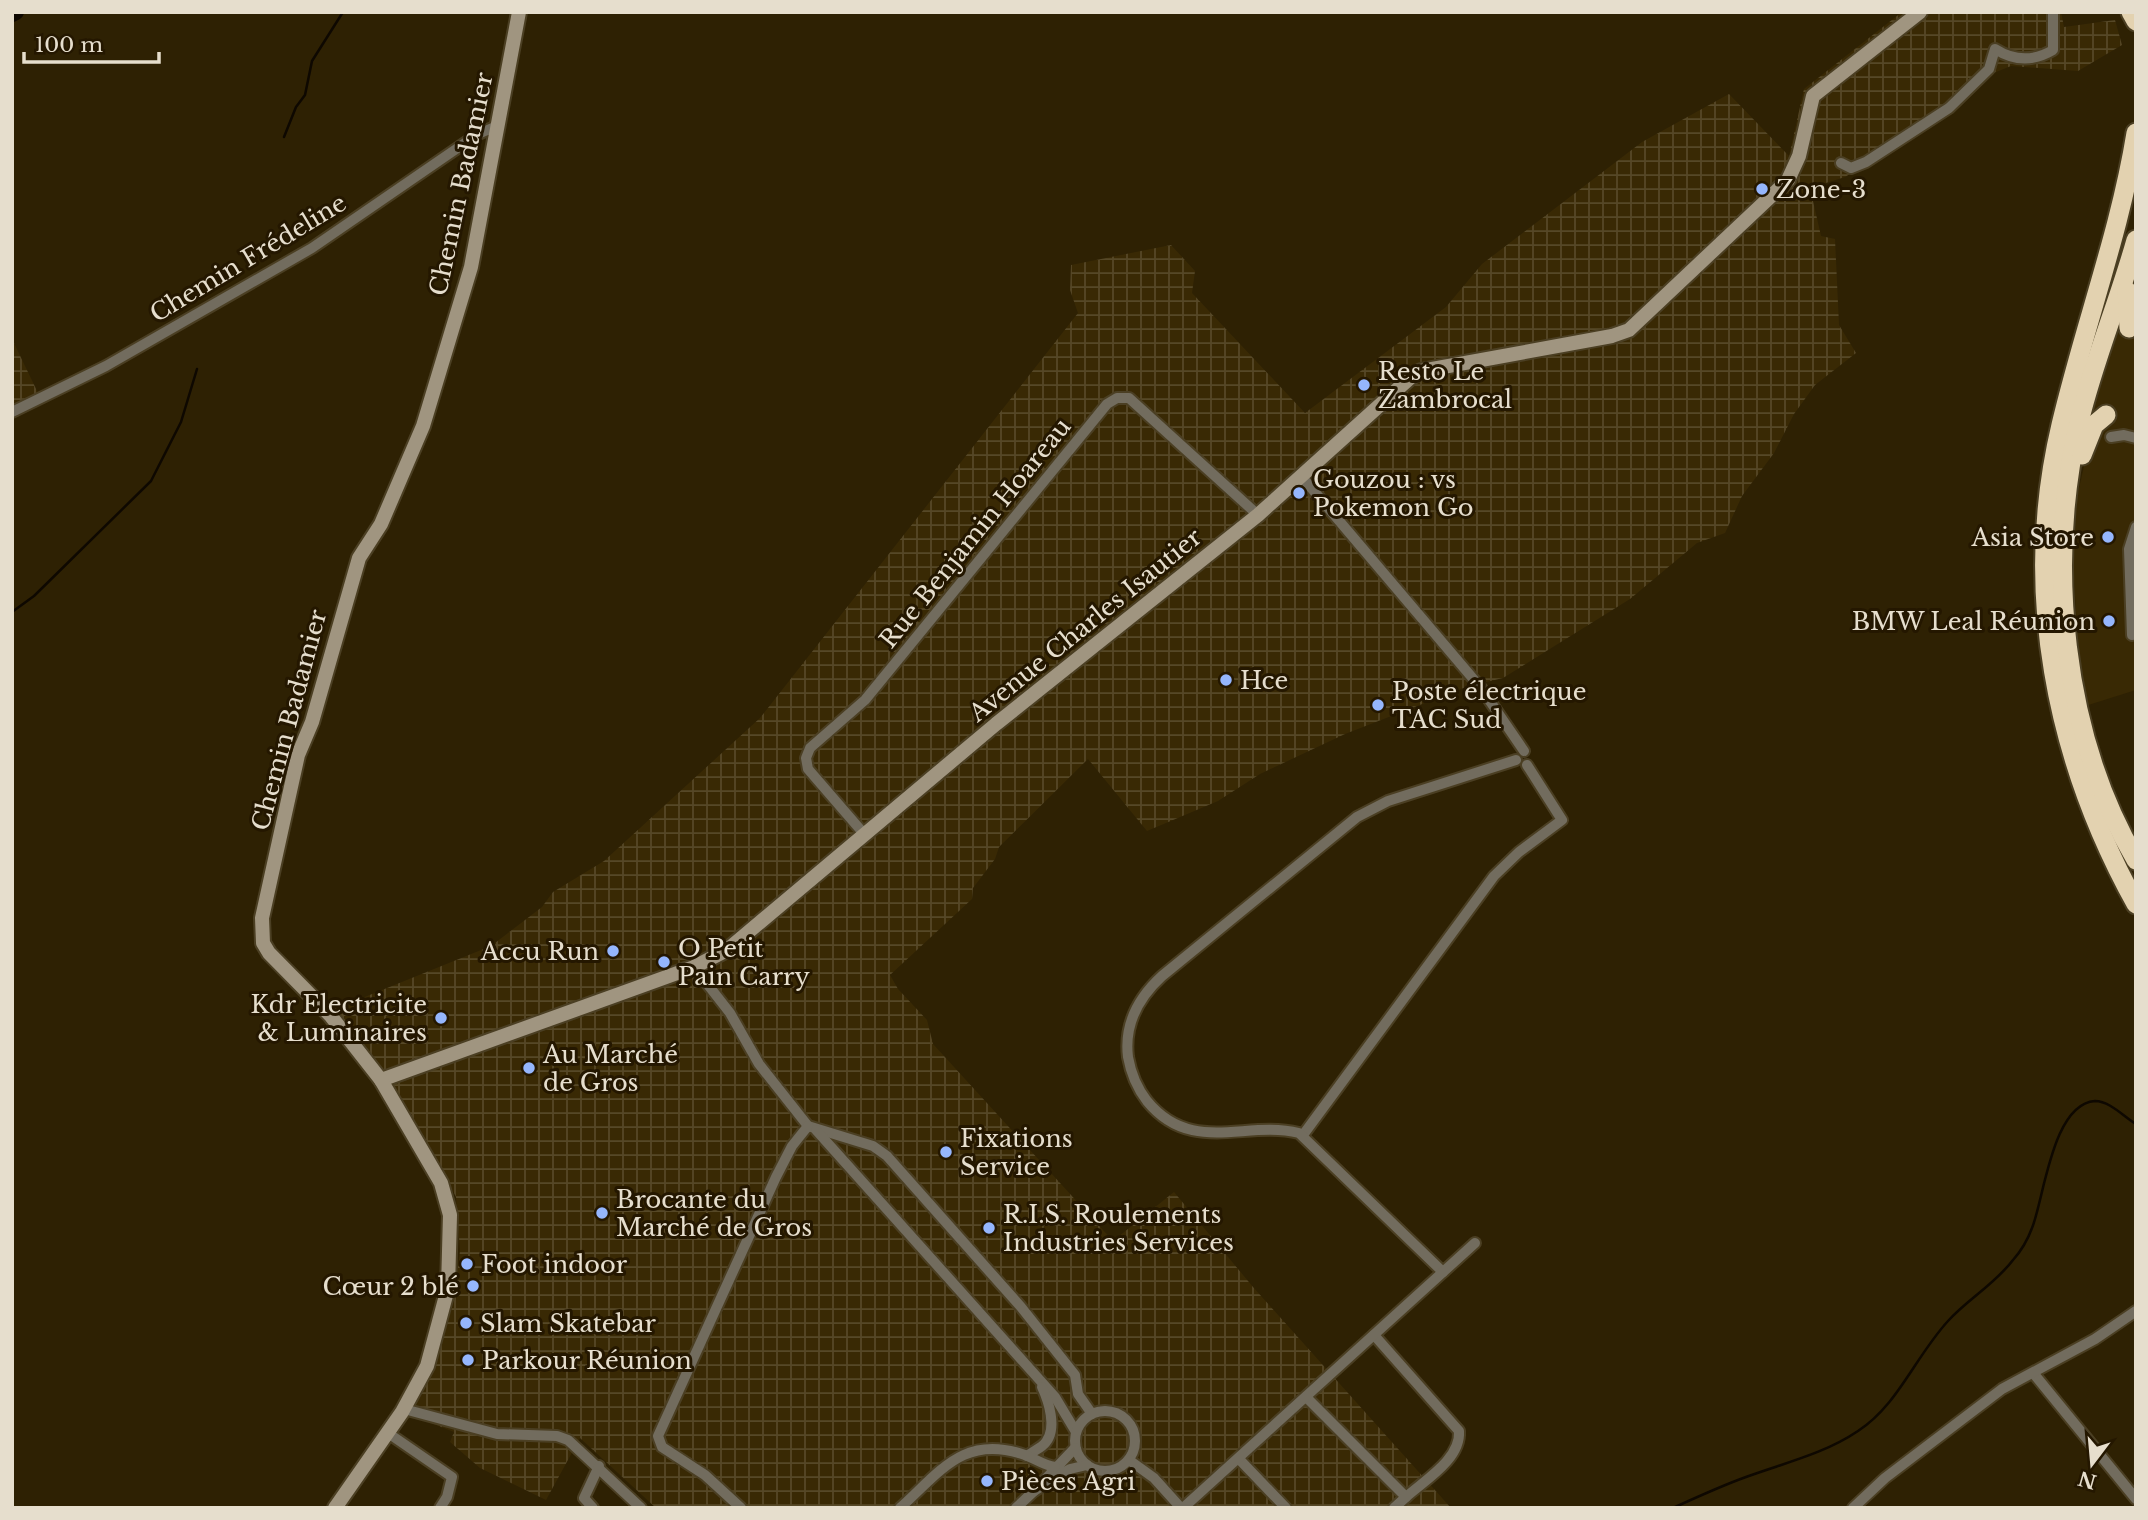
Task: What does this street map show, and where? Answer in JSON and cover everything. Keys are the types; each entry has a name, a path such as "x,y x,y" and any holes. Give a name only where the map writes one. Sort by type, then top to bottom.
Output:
{"highway":[{"path":"2131,12 2136,20"},
{"path":"2136,133 2118,217 2053,460 2044,569 2048,641 2061,716 2094,821 2136,905"},
{"path":"2129,328 2126,307 2133,249"},
{"path":"2133,249 2080,421 2068,484 2061,576 2074,687 2095,769 2124,840 2136,860"},
{"path":"2070,654 2069,572 2074,493 2088,437 2106,415"}],"street":[{"name":"Chemin Badamier","path":"335,1508 404,1409 427,1366 448,1288 452,1233 447,1198 441,1183 381,1080 330,1015 269,954 263,943 262,918 298,755 312,722 359,558 381,524 423,426 471,267 519,12"},
{"name":"Avenue Charles Isautier","path":"381,1080 694,967 727,950 996,724 1258,515 1410,377 1421,371 1612,337 1629,330 1788,180 1800,156 1813,96 1920,12"},
{"path":"1841,163 1851,167 1866,162 1949,108 1989,69 1995,49 2010,58 2026,59 2043,56 2053,50 2053,12"},
{"name":"Chemin Frédeline","path":"12,412 106,366 312,248 478,134 497,126"},
{"name":"Rue Benjamin Hoareau","path":"866,835 808,769 806,758 810,748 865,700 1107,404 1117,398 1129,398 1258,515"},
{"path":"2111,437 2124,435 2136,438"},
{"path":"1301,477 1481,688 1504,723 1519,756 1520,765 1527,765 1562,820 1519,852 1494,876 1303,1135"},
{"path":"2132,635 2129,550 2136,527"},
{"path":"1443,1272 1303,1135 1290,1131 1205,1134 1170,1122 1154,1109 1134,1080 1128,1056 1129,1030 1140,1001 1162,976 1357,817 1388,802 1519,756"},
{"path":"694,967 730,1013 759,1064 812,1128 1055,1397 1076,1432"},
{"path":"812,1128 873,1146 887,1156 1021,1307 1075,1375 1078,1394 1092,1414"},
{"path":"741,1508 705,1475 662,1447 658,1436 776,1177 792,1146 812,1128"},
{"path":"1129,1460 1154,1478 1182,1508 1475,1243"},
{"path":"1853,1508 1885,1478 2002,1389 2095,1339 2136,1311"},
{"path":"1374,1335 1459,1431 1460,1444 1454,1454 1394,1508"},
{"path":"2034,1374 2136,1499"},
{"path":"1027,1456 1045,1444 1051,1433 1047,1400 1038,1380"},
{"path":"1306,1397 1406,1497"},
{"path":"404,1409 497,1434 557,1436 568,1440 599,1466 641,1508"},
{"path":"1110,1412 1130,1425 1135,1442 1129,1460 1118,1469 1105,1472 1087,1465 1075,1448 1076,1432 1082,1421 1092,1414 1110,1412"},
{"path":"388,1433 452,1477 447,1497 440,1508"},
{"path":"1016,1508 1075,1448"},
{"path":"900,1508 956,1457 971,1450 1027,1456 1038,1463 1055,1467"},
{"path":"1239,1459 1286,1508"},
{"path":"1034,1491 1070,1469 1087,1465"},
{"path":"593,1508 581,1503 599,1466"}],"shaded area":[{"path":"1902,12 2061,12 2064,27 2115,20 2122,45 2078,71 2011,66 1981,78 1959,106 1845,177 1810,188 1821,236 1835,239 1839,325 1856,353 1815,385 1794,414 1774,453 1742,496 1725,533 1697,543 1630,599 1503,678 1466,687 1345,734 1260,774 1218,801 1147,831 1088,759 999,847 995,859 973,888 972,899 890,975 898,989 927,1020 933,1044 1113,1241 1174,1192 1253,1287 1451,1508 656,1508 580,1438 546,1500 480,1468 450,1442 454,1432 408,1414 435,1365 454,1301 460,1251 456,1197 423,1134 335,1009 491,946 542,907 553,892 604,861 760,718 1078,313 1070,290 1071,265 1171,245 1195,271 1192,293 1305,413 1446,307 1482,264 1642,142 1729,94 1789,156 1804,89"},
{"path":"2136,294 2136,690 2082,707 2073,564 2077,497 2084,466 2085,424 2118,317"},
{"path":"12,339 38,393 12,405"}],"waterway":[{"path":"12,14 16,12"},
{"path":"284,137 296,107 305,95 312,61 343,12"},
{"path":"12,612 34,596 151,481 181,422 197,369"},
{"path":"1673,1508 1737,1480 1831,1446 1872,1420 1895,1394 1948,1321 1998,1277 2021,1249 2032,1228 2059,1135 2069,1118 2080,1106 2095,1101 2111,1106 2136,1124"}],"place":[{"name":"Zone-3","path":"1762,189"},
{"name":"Resto Le Zambrocal","path":"1364,385"},
{"name":"Gouzou : vs Pokemon Go","path":"1299,493"},
{"name":"Asia Store","path":"2108,537"},
{"name":"BMW Leal Réunion","path":"2109,621"},
{"name":"Hce","path":"1226,680"},
{"name":"Poste électrique TAC Sud","path":"1378,705"},
{"name":"Accu Run","path":"613,951"},
{"name":"O Petit Pain Carry","path":"664,962"},
{"name":"Kdr Electricite & Luminaires","path":"441,1018"},
{"name":"Au Marché de Gros","path":"529,1068"},
{"name":"Fixations Service","path":"946,1152"},
{"name":"Brocante du Marché de Gros","path":"602,1213"},
{"name":"R.I.S. Roulements Industries Services","path":"989,1228"},
{"name":"Foot indoor","path":"467,1264"},
{"name":"Cœur 2 blé","path":"473,1286"},
{"name":"Slam Skatebar","path":"466,1323"},
{"name":"Parkour Réunion","path":"468,1360"},
{"name":"Pièces Agri","path":"987,1481"}]}
